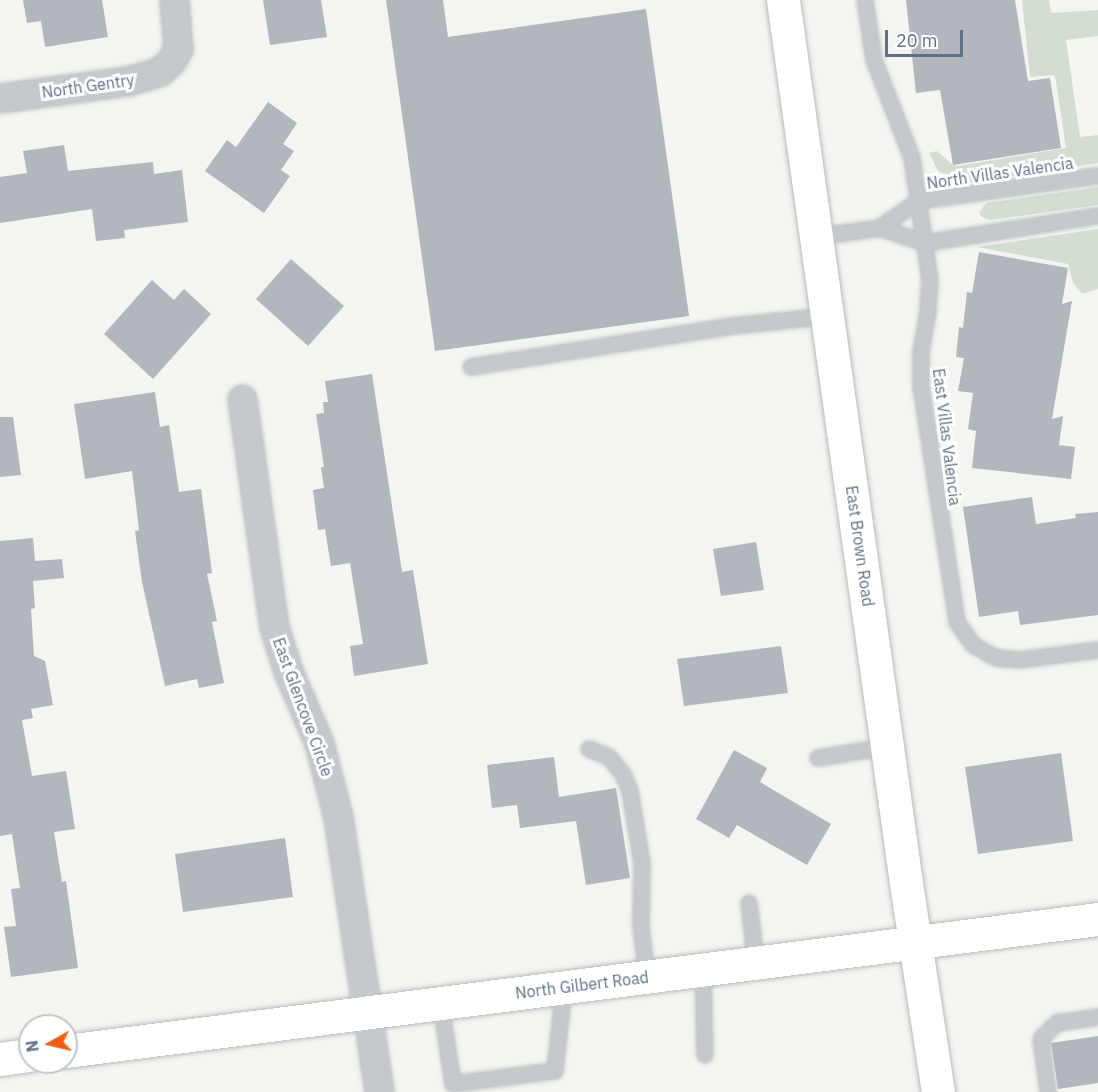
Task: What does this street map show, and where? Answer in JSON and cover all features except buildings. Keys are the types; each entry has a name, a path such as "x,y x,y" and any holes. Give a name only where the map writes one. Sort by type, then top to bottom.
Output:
{"main road":[{"name":"East Brown Road","path":"783,0 915,943 939,1092"},
{"name":"North Gilbert Road","path":"78,1050 1098,919"},
{"path":"0,1059 18,1057"}],"street":[{"name":"North Gentry","path":"0,98 128,81 160,71 171,61 178,49 174,0"},
{"name":"East Glencove Circle","path":"242,399 274,627 288,671 319,743 333,793 379,1092"}],"lane":[{"name":"East Villas Valencia","path":"866,0 874,60 912,158 925,243 930,297 921,350 921,386 957,622 973,645 996,658 1020,660 1098,650"},
{"name":"North Villas Valencia","path":"880,228 918,201 1098,176"},
{"name":"North Villas Valencia","path":"816,237 880,228 925,243 1098,216"},
{"path":"471,367 734,326 828,316"},
{"path":"818,758 888,747"},
{"path":"589,749 609,757 623,774 630,790 642,863 641,926 647,977"},
{"path":"749,903 756,962"},
{"path":"703,969 705,1055"},
{"path":"441,1003 453,1084 555,1071 564,987"},
{"path":"1048,1092 1041,1039 1057,1023 1098,1017"}],"shaded area":[{"path":"1022,0 1049,0 1051,13 1098,10 1098,36 1066,40 1080,137 1098,135 1098,163 975,182 958,180 938,171 929,153 937,151 953,165 958,166 1066,148 1055,75 1030,77"},
{"path":"1098,187 1098,205 990,220 979,213 986,203"},
{"path":"1098,229 1098,289 1082,294 1073,283 1068,264 977,247"}]}
